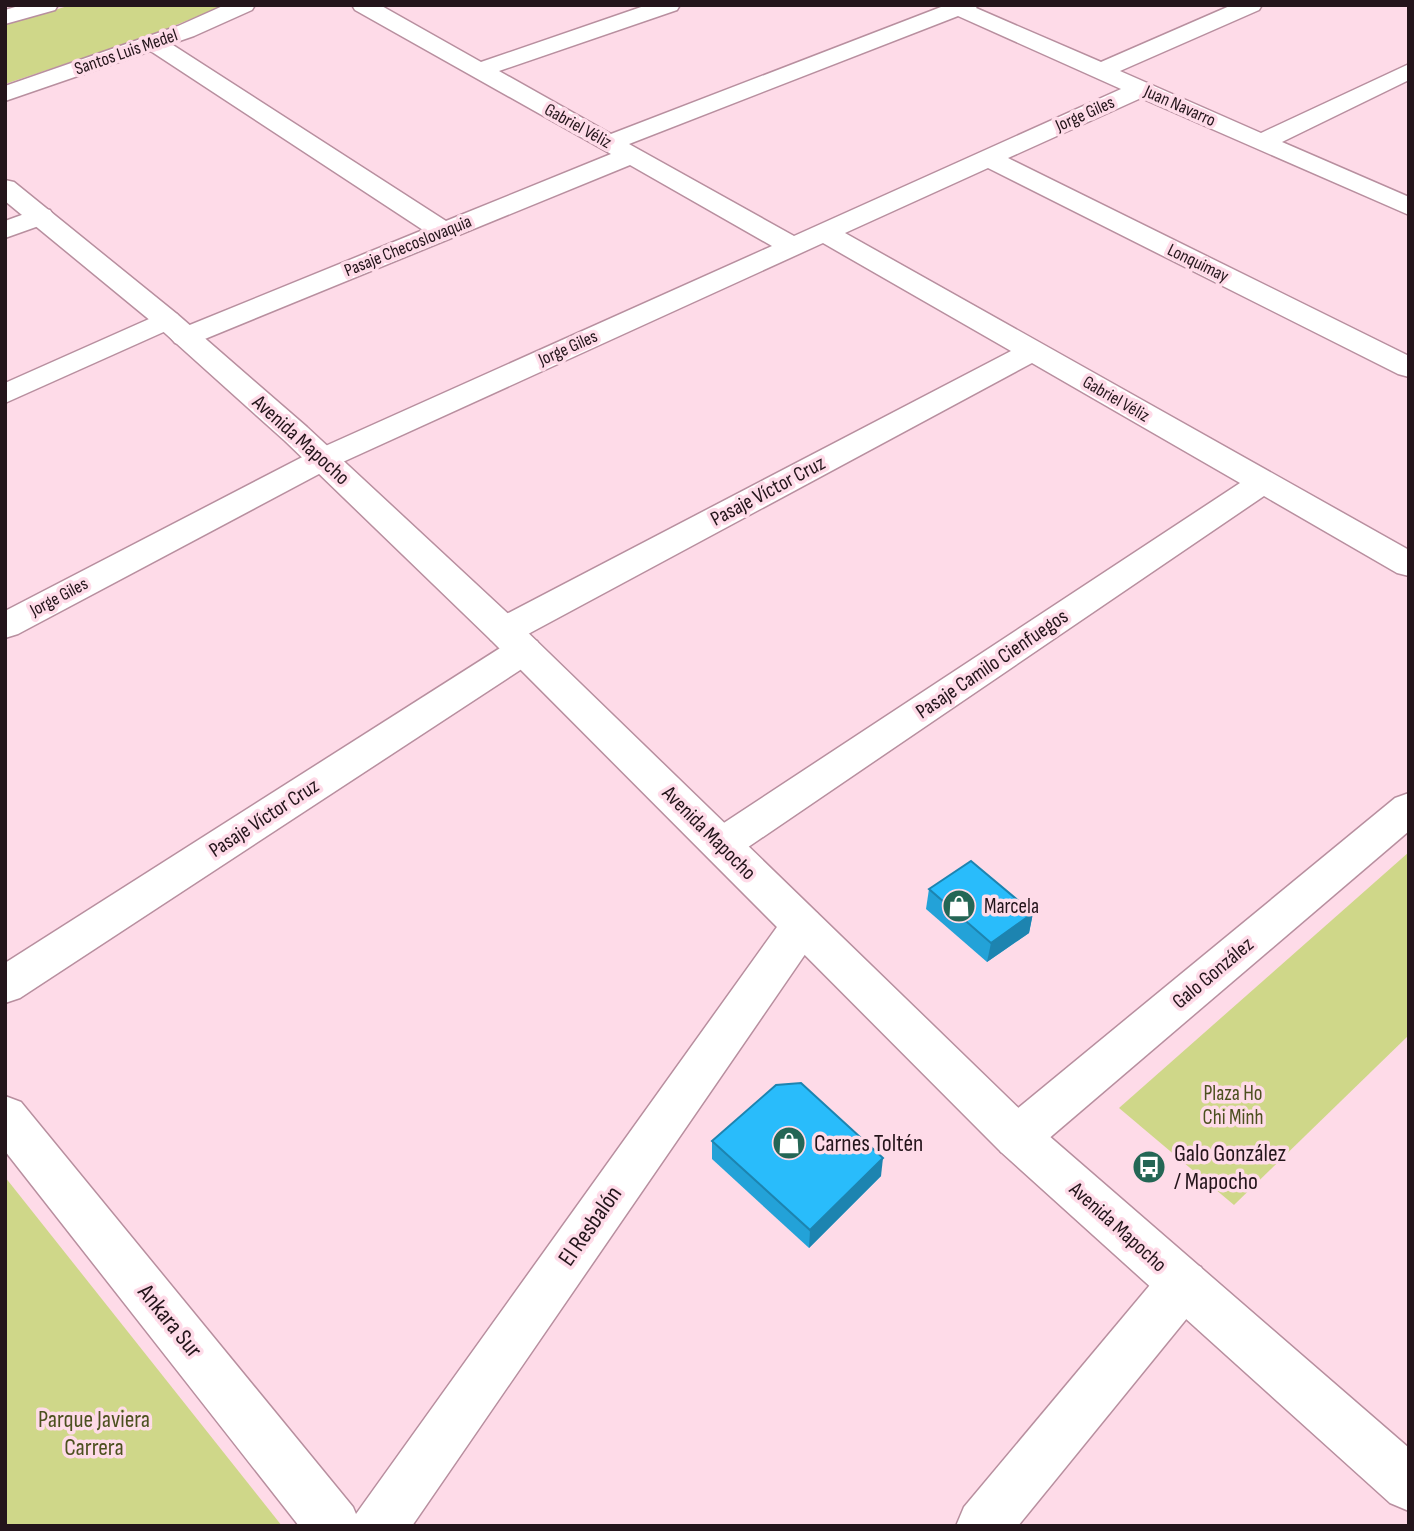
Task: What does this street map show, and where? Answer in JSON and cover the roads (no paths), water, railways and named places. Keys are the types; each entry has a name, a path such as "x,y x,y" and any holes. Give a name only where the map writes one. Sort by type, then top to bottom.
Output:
{"street":[{"path":"5,17 47,5"},
{"name":"Santos Luis Medel","path":"5,94 153,43 244,5"},
{"path":"480,70 669,5"},
{"path":"1101,71 1251,5"},
{"name":"Gabriel Véliz","path":"368,6 793,246"},
{"name":"Juan Navarro","path":"959,6 1409,207"},
{"name":"Pasaje Checoslovaquia","path":"5,394 444,232 620,149 959,6"},
{"path":"153,43 444,232"},
{"path":"1262,142 1409,71"},
{"name":"Jorge Giles","path":"5,626 323,459 1141,89"},
{"name":"Lonquimay","path":"988,158 1409,368"},
{"name":"Avenida Mapocho","path":"5,188 176,329 323,459 514,640 1017,1138 1409,1484"},
{"path":"5,230 41,216"},
{"name":"Gabriel Véliz","path":"824,232 1409,565"},
{"name":"Pasaje Víctor Cruz","path":"5,985 514,640 1032,351"},
{"name":"Pasaje Camilo Cienfuegos","path":"721,845 1263,482"},
{"name":"Galo González","path":"1017,1138 1409,808"},
{"name":"El Resbalón","path":"379,1526 802,925"},
{"name":"Ankara Sur","path":"5,1116 334,1526"},
{"path":"983,1526 1182,1284"}],"place":[{"name":"Marcela","path":"959,906"},
{"name":"Carnes Toltén","path":"789,1143"},
{"name":"Galo González / Mapocho","path":"1149,1167"}],"park label":[{"name":"Plaza Ho Chi Minh","path":"1233,1105"},
{"name":"Parque Javiera Carrera","path":"94,1433"}]}
